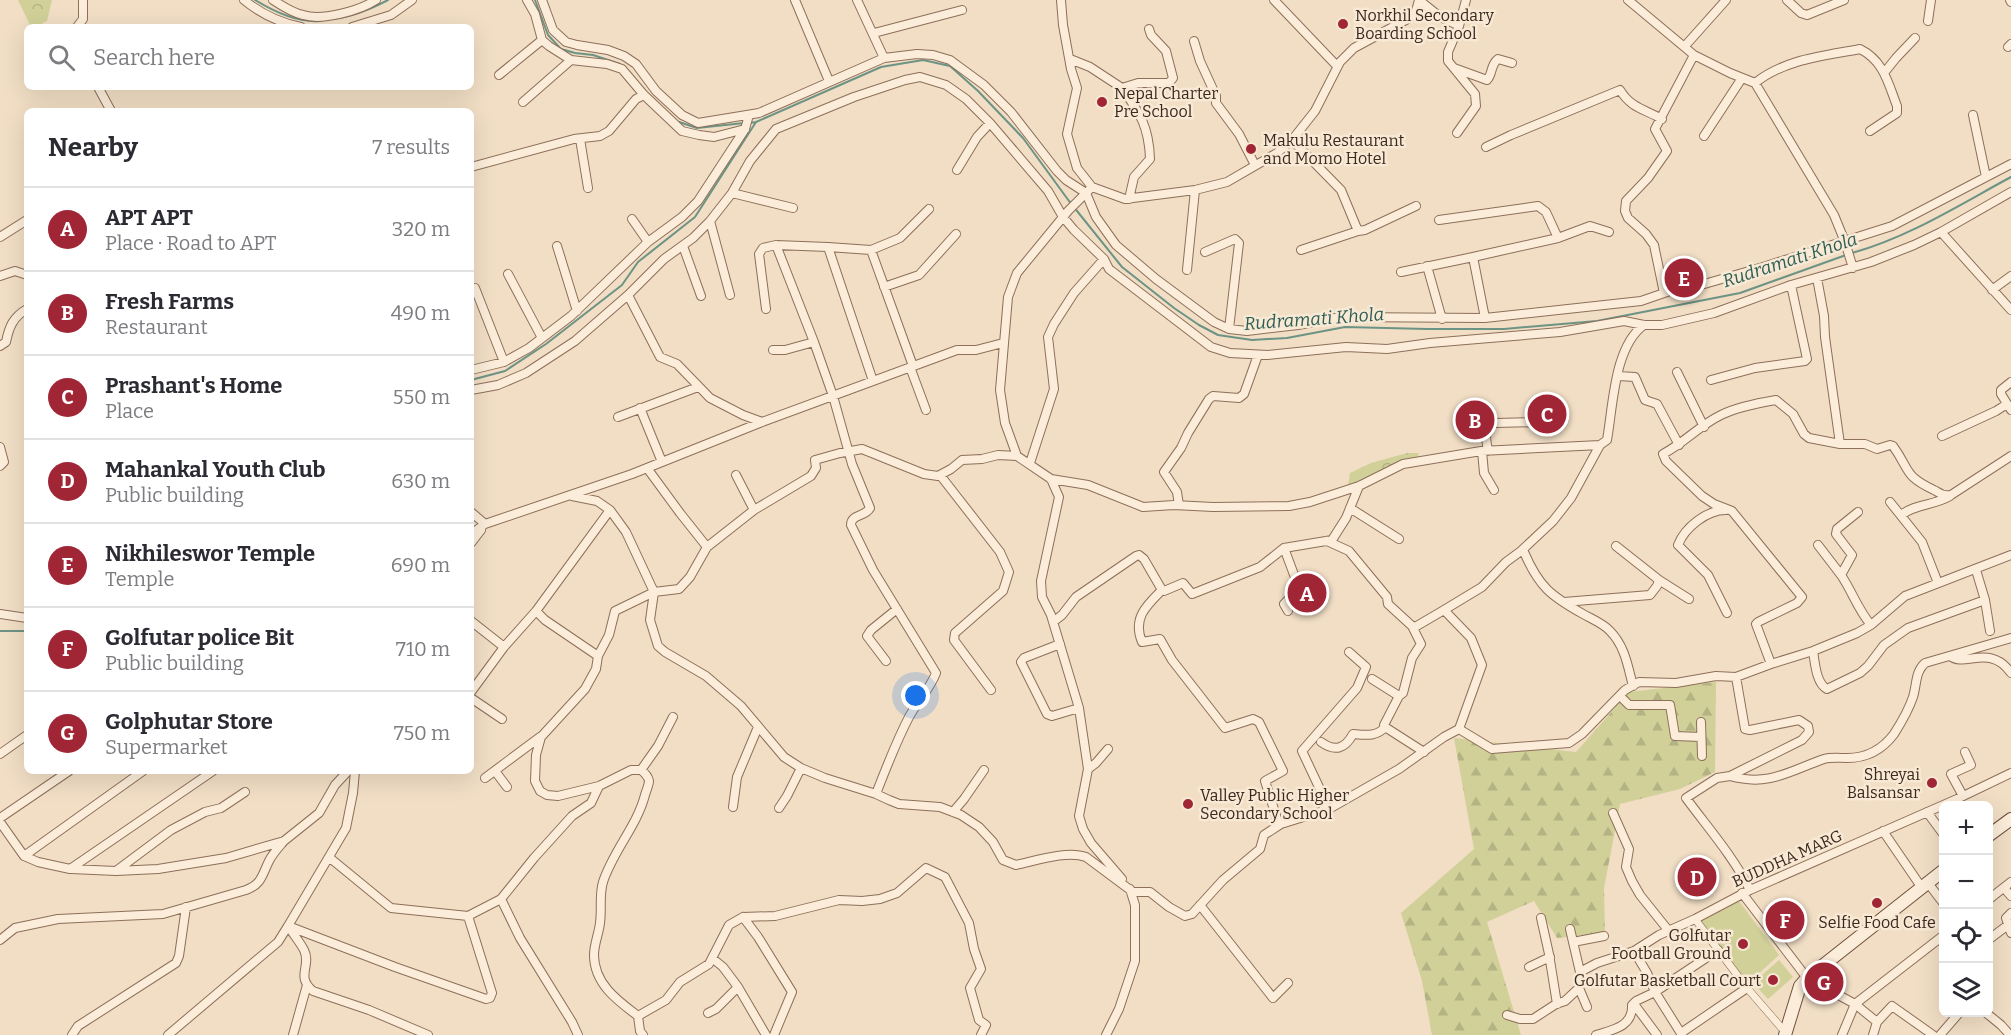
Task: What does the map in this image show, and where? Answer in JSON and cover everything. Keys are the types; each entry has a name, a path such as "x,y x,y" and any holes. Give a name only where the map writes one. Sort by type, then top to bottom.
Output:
{"main road":[{"path":"1993,833 2011,819"},
{"path":"1786,1034 1800,986 1807,978 1939,874"}],"street":[{"path":"79,24 83,19 82,0"},
{"path":"244,0 255,9 286,24"},
{"path":"273,0 301,15 311,17 349,11 376,0"},
{"path":"362,24 391,15 412,0"},
{"path":"527,0 535,14 542,40 571,60 607,64 622,69 644,95 682,131 714,137 745,129"},
{"path":"542,0 553,30 566,42 608,50 624,56 636,64 656,91 682,115 698,123 759,113 884,58 917,54 933,55 950,60 984,85 1011,112 1066,180 1086,193 1125,199 1195,190 1227,182 1277,153 1292,140 1315,111 1337,66 1354,48 1416,15 1419,0 1439,16 1459,26"},
{"path":"795,0 830,81"},
{"path":"858,0 884,58"},
{"path":"1061,0 1063,25 1077,88 1067,134 1096,217 1116,245 1191,306 1229,329 1247,331 1298,326 1341,317 1485,318 1641,301 1846,245 1892,226 2011,164"},
{"path":"1274,0 1337,66"},
{"path":"1457,133 1476,106 1477,99 1448,61 1448,52 1459,26 1466,0"},
{"path":"1628,0 1694,55 1755,83 1834,215 1852,265"},
{"path":"1684,46 1725,0"},
{"path":"1787,0 1801,13 1807,15 1844,0"},
{"path":"1928,21 1931,0"},
{"path":"874,33 962,10"},
{"path":"1122,88 1138,83 1169,83 1173,78 1166,51 1151,35 1149,28"},
{"path":"1884,73 1915,38"},
{"path":"499,75 542,40"},
{"path":"1194,41 1200,61 1216,96 1216,103 1239,134 1255,165"},
{"path":"1755,83 1789,63 1860,49 1871,54 1878,61 1897,106 1897,113 1870,131"},
{"path":"1664,293 1654,245 1646,234 1628,218 1625,212 1626,201 1648,178 1667,151 1655,129 1694,55"},
{"path":"1070,59 1090,67 1122,88 1139,112 1150,146 1150,159 1134,177 1129,199"},
{"path":"1451,66 1487,80 1493,63 1498,59 1512,63"},
{"path":"523,102 571,60"},
{"path":"474,389 498,385 526,373 575,341 628,295 664,259 683,246 710,221 732,194 750,161 776,129 855,97 920,77 946,85 966,99 990,123 1048,191 1074,230 1104,259 1109,269 1211,347 1230,353 1268,355 1346,347 1387,349 1560,332 1624,321 1644,325 1662,325 1714,313 1914,245 2011,192"},
{"path":"1704,136 1742,78"},
{"path":"100,90 109,108"},
{"path":"1486,147 1620,90 1625,99 1635,107 1645,109 1662,119"},
{"path":"474,166 590,138 609,131 636,99 644,95"},
{"path":"474,369 504,362 542,338 577,311 648,242 682,217 698,201 745,129 748,115"},
{"path":"1973,115 1986,177"},
{"path":"957,170 977,137 990,123"},
{"path":"580,139 588,188"},
{"path":"1292,140 1341,190 1358,231"},
{"path":"1187,270 1195,190"},
{"path":"1017,456 1005,423 1000,390 1008,297 1017,273 1065,214 1086,193"},
{"path":"732,194 793,208"},
{"path":"1301,250 1365,230 1416,206"},
{"path":"1439,220 1538,206 1546,212 1558,238"},
{"path":"766,309 759,254 763,248 776,245 871,250 900,238 929,209"},
{"path":"632,219 648,242"},
{"path":"710,221 730,295"},
{"path":"0,237 24,222"},
{"path":"1401,272 1558,238 1590,226 1610,232"},
{"path":"1941,232 2011,310"},
{"path":"884,287 919,275 956,234"},
{"path":"1205,252 1235,239 1239,243 1229,329"},
{"path":"776,245 814,342 849,452 870,508 868,513 854,518 851,525 873,570 936,673 910,714 876,794"},
{"path":"557,246 577,311"},
{"path":"683,246 701,296"},
{"path":"828,247 873,381"},
{"path":"871,250 926,410"},
{"path":"1473,257 1485,318"},
{"path":"1030,464 1054,389 1048,338 1054,324 1074,293 1104,259"},
{"path":"1427,266 1442,319"},
{"path":"0,276 15,271 24,274"},
{"path":"508,274 542,338"},
{"path":"1992,290 2011,276"},
{"path":"1818,278 1840,444"},
{"path":"1711,380 1755,368 1807,359 1791,285"},
{"path":"475,288 504,362"},
{"path":"628,295 660,357 677,364 710,398 762,422"},
{"path":"0,346 6,342 14,318 24,311"},
{"path":"1412,626 1415,627 1482,587 1506,562 1553,521 1571,498 1600,445 1607,440 1624,350 1644,325"},
{"path":"773,350 785,350 814,342"},
{"path":"474,532 485,524 572,496 912,366 957,350 976,350 1003,343"},
{"path":"1179,505 1177,492 1164,472 1181,448 1209,399 1213,396 1239,398 1244,393 1258,355"},
{"path":"1677,372 1704,427"},
{"path":"1618,376 1635,377 1645,400 1657,404 1679,446"},
{"path":"1942,436 2009,407 2001,390 2011,382"},
{"path":"618,417 698,387"},
{"path":"1771,664 1756,624 1797,603 1802,597 1732,510 1714,504 1702,496 1666,461 1663,454 1679,446 1722,414 1776,400 1793,414 1804,434 1809,438 1840,444 1865,444 1877,449 1890,445 1914,480 1944,496 1951,495"},
{"path":"640,408 662,462"},
{"path":"1494,490 1484,473 1486,431 1489,426 1496,423 1543,422"},
{"path":"485,778 541,737 585,689 596,669 598,656 609,635 615,611 654,592 679,589 690,577 708,547 754,510 811,476 816,468 816,460 862,449 924,474 940,475 962,460 998,455 1017,456 1051,479 1088,485 1143,507 1289,506 1310,502 1359,486 1403,464 1485,451 1600,445"},
{"path":"0,447 4,462 0,466"},
{"path":"1901,515 1911,508 1941,501 2011,456"},
{"path":"647,468 708,547"},
{"path":"736,475 754,510"},
{"path":"940,475 1000,552 1009,572 1003,591 955,633 954,640 991,690"},
{"path":"1051,479 1059,497 1041,581 1042,597 1053,622 1079,708 1088,769 1079,816 1083,830 1091,843 1132,892 1135,905 1135,961 1119,1009 1106,1035"},
{"path":"1279,825 1264,781 1283,771 1259,722 1253,719 1225,728 1172,660 1160,639 1142,642 1138,631 1139,621 1145,607 1162,590 1183,583 1192,594 1260,567 1284,548 1332,540 1346,518 1359,486"},
{"path":"572,496 597,501 610,510 626,532 654,592 650,620 658,646 706,675 741,706 784,756 801,768 899,804 940,807 953,812 979,827 993,842 1003,860 1010,864 1016,865 1066,855 1086,857 1132,892 1150,892 1185,916 1192,914 1223,880 1260,849 1264,835 1279,825 1323,811 1399,769 1459,729 1482,664 1471,638 1444,610"},
{"path":"1890,502 1922,542 1938,583"},
{"path":"1350,508 1399,539"},
{"path":"474,688 504,647 536,611 610,510"},
{"path":"1727,613 1708,575 1678,545 1704,516 1718,510 1732,510"},
{"path":"1840,575 1852,555 1838,538 1837,529 1858,512"},
{"path":"474,515 485,524"},
{"path":"474,539 485,524"},
{"path":"1321,742 1328,748 1340,748 1346,746 1353,734 1369,736 1381,732 1394,703 1402,693 1412,658 1421,644 1412,626 1388,604 1387,597 1349,551 1326,541"},
{"path":"1818,545 1850,588 1863,616 1871,625"},
{"path":"1616,546 1659,580 1689,599"},
{"path":"1284,548 1299,588"},
{"path":"1521,551 1524,552 1531,569 1542,585 1555,598 1610,630 1623,649 1633,686"},
{"path":"1053,622 1062,615 1076,597 1139,555 1144,559 1162,590"},
{"path":"1459,729 1492,749 1569,743 1582,734 1620,696 1639,682 1676,683 1716,676 1736,677 1813,651 1871,625 1905,596 2011,555"},
{"path":"1976,570 1985,600 1990,631"},
{"path":"1288,611 1284,604 1309,580"},
{"path":"1563,602 1650,595 1658,586 1659,580"},
{"path":"1813,651 1819,680 1823,688 1827,689 1860,673 1884,645 1908,628 1985,600"},
{"path":"886,660 867,636 897,609"},
{"path":"536,611 545,620 598,656"},
{"path":"0,614 24,618"},
{"path":"474,623 504,647"},
{"path":"1730,776 1754,781 1768,779 1806,768 1825,759 1856,758 1876,751 1894,734 1910,704 1921,667 1931,660 2011,638"},
{"path":"1060,644 1024,658 1021,662 1047,714 1052,716 1079,708"},
{"path":"1323,811 1326,802 1302,751 1357,688 1366,667 1350,652"},
{"path":"1949,656 1956,660 1982,656 1991,658 1999,661 2011,673"},
{"path":"1736,677 1745,729 1750,730 1799,720 1808,726 1809,732 1802,740 1730,776 1717,778 1686,798 1736,863 1746,892 1807,978 1855,1004 1877,1022"},
{"path":"1372,679 1399,696"},
{"path":"1620,696 1629,705 1670,705 1675,736 1701,737"},
{"path":"474,700 502,719"},
{"path":"641,770 658,746 672,717"},
{"path":"1701,722 1702,756"},
{"path":"733,807 737,777 759,727"},
{"path":"1384,727 1424,752"},
{"path":"0,754 24,737"},
{"path":"541,737 536,755 535,781 540,791 547,795 558,796 599,786 631,770 641,770 648,777 649,782 641,810 623,840 602,884 601,921 594,954 596,966 606,988 613,998 638,1016 640,1031 643,1035"},
{"path":"1088,769 1108,749"},
{"path":"1963,796 1951,774 1971,765 1965,752"},
{"path":"779,808 788,796 801,768"},
{"path":"953,812 984,770"},
{"path":"495,771 507,787"},
{"name":"BUDDHA MARG","path":"1580,972 1597,963 1634,951 1668,930 1695,919 1746,892 2011,773"},
{"path":"65,774 0,820 24,856 38,862 70,869 116,871 158,869 226,858 285,841"},
{"path":"24,856 138,774"},
{"path":"70,869 209,774"},
{"path":"0,940 15,928 58,920 163,914 256,886 270,858 285,841 319,813 335,784 345,774"},
{"path":"168,1035 278,942 346,828 355,774"},
{"path":"330,858 391,908 468,916 501,899 572,816 591,803 599,786"},
{"path":"116,871 171,831 204,812 221,808 245,792"},
{"path":"1927,812 1939,828"},
{"path":"1613,813 1629,849 1626,867 1632,881 1640,895 1668,930"},
{"path":"1883,831 1925,885 1939,899"},
{"path":"638,1016 666,1000 680,982 709,964 729,925 743,917 775,916 839,900 880,899 897,893 926,868 945,877 969,923 981,969 970,988 979,1020 986,1025 981,1035"},
{"path":"1993,897 2008,885 2011,896"},
{"path":"501,899 520,938 578,1035"},
{"path":"1200,905 1273,998 1288,983"},
{"path":"72,1035 78,1026 176,963 186,907"},
{"path":"1993,938 2010,929 2006,918 2011,913"},
{"path":"288,926 486,999 490,998 492,993 468,916"},
{"path":"743,917 792,992 774,1035"},
{"path":"1541,918 1557,1004"},
{"path":"1695,919 1747,988 1786,1034"},
{"path":"288,926 306,953 303,977 306,985 313,991 369,1010 428,1035"},
{"path":"1570,928 1580,972 1579,988 1587,1007"},
{"path":"1573,942 1604,936"},
{"path":"1842,1035 1855,1004 1939,939"},
{"path":"1634,951 1655,992 1682,1034 1747,988"},
{"path":"1596,1035 1619,1027 1628,1021 1634,1004 1718,951"},
{"path":"712,957 738,987 766,1035"},
{"path":"1529,966 1550,957"},
{"path":"293,1035 306,985"},
{"path":"708,1013 716,1009 738,987"},
{"path":"1507,1015 1520,1019 1533,1019 1565,1001 1579,988"},
{"path":"1634,1004 1657,1035"},
{"path":"1873,1035 1877,1022 1892,1006 1933,1035"},
{"path":"1940,1035 1956,1017"},
{"path":"1991,1017 2010,1035"}],"green space":[{"path":"18,0 52,0 47,21 41,24 30,24"},
{"path":"1407,453 1418,453 1419,459 1408,458 1348,486 1350,473 1371,463"},
{"path":"1716,682 1715,772 1680,789 1620,804 1604,888 1605,933 1557,938 1534,901 1487,922 1521,1035 1432,1035 1422,981 1401,913 1474,849 1454,738 1576,752 1629,692"},
{"name":"Golfutar Football Ground","path":"1736,897 1779,955 1745,986 1695,919"},
{"name":"Golfutar Basketball Court","path":"1779,960 1793,977 1768,999 1753,983"}],"waterway":[{"path":"255,0 286,15 320,21"},
{"path":"331,19 361,12 388,0"},
{"path":"535,0 548,35 561,49 593,55 620,64"},
{"name":"Rudramati Khola","path":"749,123 756,122 881,67 923,60 950,66 978,91 1023,138 1069,201 1122,267 1199,325 1218,335 1252,340 1287,338 1345,327 1504,329 1597,321 1740,293 1846,255"},
{"path":"679,122 697,128 744,123"},
{"path":"474,379 505,371 546,344 622,285 638,262 695,217 756,122"},
{"name":"Rudramati Khola","path":"1852,253 1914,229 2011,177"},
{"path":"0,631 24,631"}],"place":[{"name":"Norkhil Secondary Boarding School","path":"1343,24"},
{"name":"Nepal Charter Pre School","path":"1102,102"},
{"name":"Makulu Restaurant and Momo Hotel","path":"1251,149"},
{"name":"Nikhileswor Temple","path":"1684,278"},
{"name":"Prashant's Home","path":"1547,414"},
{"name":"Fresh Farms","path":"1475,420"},
{"name":"APT APT","path":"1307,593"},
{"name":"Shreyai Balsansar","path":"1932,783"},
{"name":"Valley Public Higher Secondary School","path":"1188,804"},
{"name":"Mahankal Youth Club","path":"1697,877"},
{"name":"Selfie Food Cafe","path":"1877,903"},
{"name":"Golfutar police Bit","path":"1785,920"},
{"name":"Golfutar Football Ground","path":"1743,944"},
{"name":"Golfutar Basketball Court","path":"1773,980"},
{"name":"Golphutar Store","path":"1824,982"}]}
